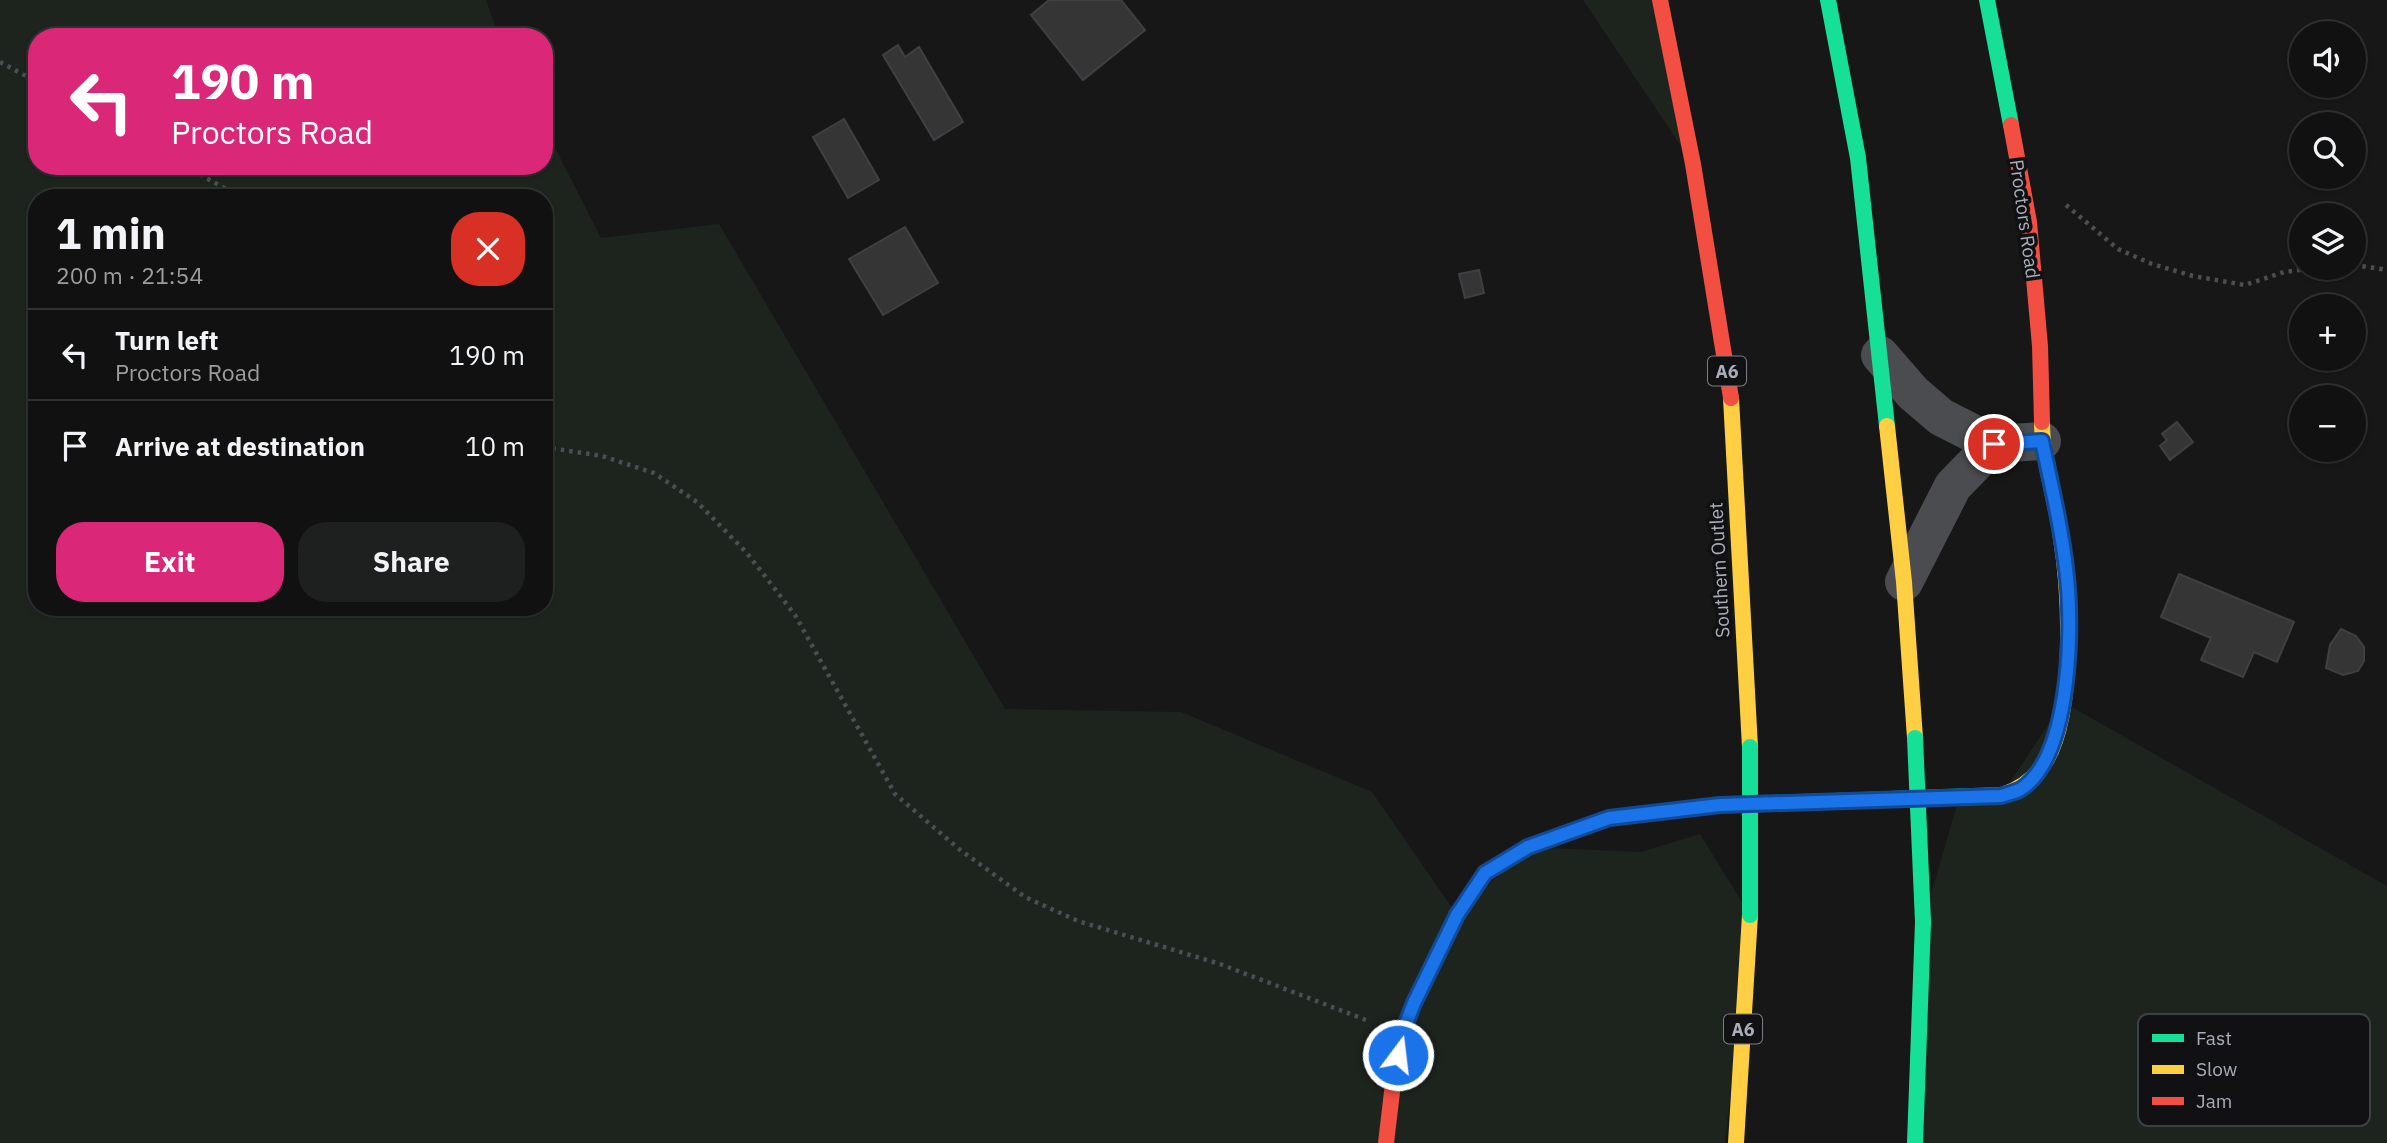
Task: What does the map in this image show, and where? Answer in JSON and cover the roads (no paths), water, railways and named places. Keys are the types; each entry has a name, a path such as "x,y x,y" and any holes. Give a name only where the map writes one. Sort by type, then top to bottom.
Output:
{"main road":[{"name":"Southern Outlet","path":"1660,0 1693,164 1731,399 1750,747 1750,915 1736,1143"},
{"path":"1828,0 1858,158 1904,582 1915,738 1923,922 1915,1143"},
{"name":"Proctors Road","path":"1386,1143 1402,1034 1414,1003 1457,915 1485,873 1528,847 1609,818 1720,805 2001,796 2021,789 2047,760 2059,726 2063,702 2068,590 2061,535 2042,441 2040,346 2029,222 1987,0"}],"street":[{"path":"1880,355 1913,393 1941,417 1994,444 2042,441"},
{"path":"1904,582 1953,486 1994,444"}]}
